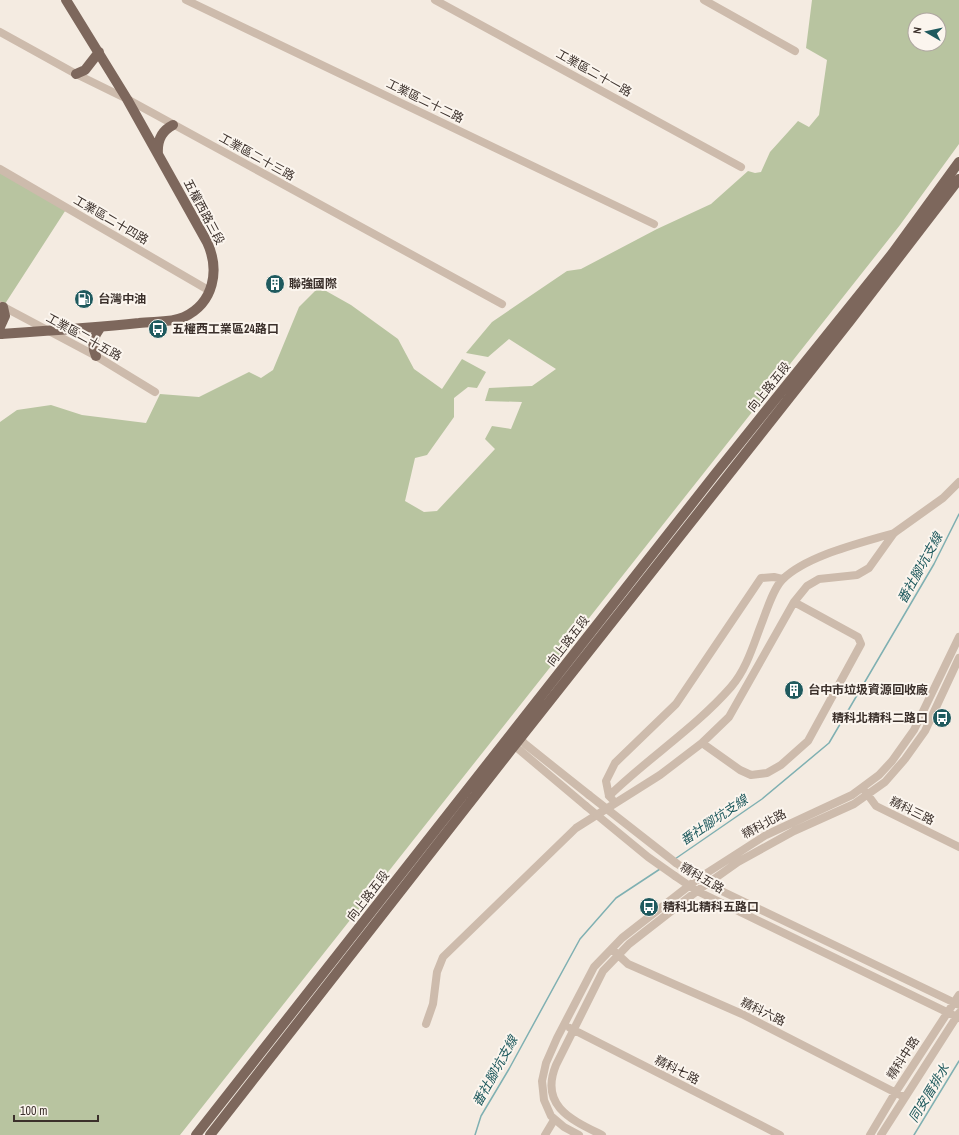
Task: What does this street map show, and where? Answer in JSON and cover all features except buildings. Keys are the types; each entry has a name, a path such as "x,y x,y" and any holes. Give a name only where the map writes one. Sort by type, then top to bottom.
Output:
{"main road":[{"name":"五權西路三段","path":"0,334 102,327 178,319 197,308 210,291 215,272 211,250 127,99 66,0"},
{"path":"76,74 85,70 99,52"},
{"path":"158,154 159,139 163,132 174,125"},
{"name":"向上路五段","path":"210,1135 512,737 716,473 892,254 959,162"},
{"name":"向上路五段","path":"196,1135 512,737 855,315 959,179"},
{"path":"0,327 5,316 2,306"},
{"path":"96,356 92,344 96,333 102,327"}],"street":[{"name":"工業區二十二路","path":"186,0 654,224"},
{"name":"工業區二十一路","path":"434,0 741,167"},
{"path":"704,0 795,51"},
{"name":"工業區二十三路","path":"0,32 76,74 127,99 502,304"},
{"name":"工業區二十四路","path":"0,169 210,291"},
{"name":"工業區二十五路","path":"2,306 96,356 155,392"},
{"path":"426,1024 433,1004 437,972 443,957 576,828 618,803 660,775 702,743 729,716 794,602 807,586 819,579 857,575 869,568 894,533 943,498 959,482"},
{"path":"609,796 625,780 705,713 732,686 745,664 771,600 782,579 829,552 894,533"},
{"path":"618,803 609,796 606,781 615,763 676,704 761,578 774,577 782,579"},
{"path":"702,743 740,770 757,775 767,773 781,765 808,741 861,644 858,638 794,602"},
{"name":"精科北路","path":"554,1120 544,1100 542,1081 546,1063 594,967 622,938 699,878 766,835 852,795 879,775 906,743 924,712 957,648 959,637"},
{"name":"精科北路","path":"602,1135 567,1117 556,1104 552,1094 551,1082 554,1071 573,1030 603,971 629,944 696,891 754,852 794,831 854,804 885,782 917,744 925,731 959,658"},
{"name":"精科五路","path":"512,737 676,863 707,884 957,1001"},
{"name":"精科五路","path":"512,737 586,806 648,857 688,886 958,1016"},
{"name":"精科三路","path":"862,787 876,806 959,847"},
{"name":"精科六路","path":"611,950 619,955 628,964 742,1014 904,1097"},
{"name":"精科中路","path":"870,1135 947,1012 957,1001"},
{"name":"精科中路","path":"881,1135 904,1097 958,1016"},
{"name":"精科七路","path":"564,1025 780,1135"},
{"path":"545,1135 554,1120 579,1135"}],"green space":[{"path":"812,0 959,0 959,144 900,225 180,1135 0,1135 0,422 17,410 51,405 82,415 146,423 160,394 199,397 249,372 261,378 273,370 299,307 319,287 351,305 398,339 414,369 442,389 462,359 486,372 477,388 468,387 454,398 454,417 427,455 415,458 405,501 424,512 437,511 495,449 485,439 492,426 511,429 522,402 485,401 489,388 532,386 556,369 509,339 488,357 466,353 492,322 567,271 581,269 657,229 711,204 748,171 755,173 761,172 770,152 798,121 809,127 819,115 827,60 806,48"},
{"path":"0,170 67,208 3,307 0,305"}],"waterway":[{"name":"番社腳坑支線","path":"675,859 762,799 829,743 934,564 959,514"},
{"name":"番社腳坑支線","path":"475,1135 481,1116 509,1069 580,939 616,898 660,869"},
{"name":"同安厝排水","path":"914,1135 959,1061"}],"place":[{"name":"聯強國際","path":"275,284"},
{"name":"台灣中油","path":"84,299"},
{"name":"五權西工業區24路口","path":"158,329"},
{"name":"台中市垃圾資源回收廠","path":"794,690"},
{"name":"精科北精科二路口","path":"942,718"},
{"name":"精科北精科五路口","path":"649,907"}]}
